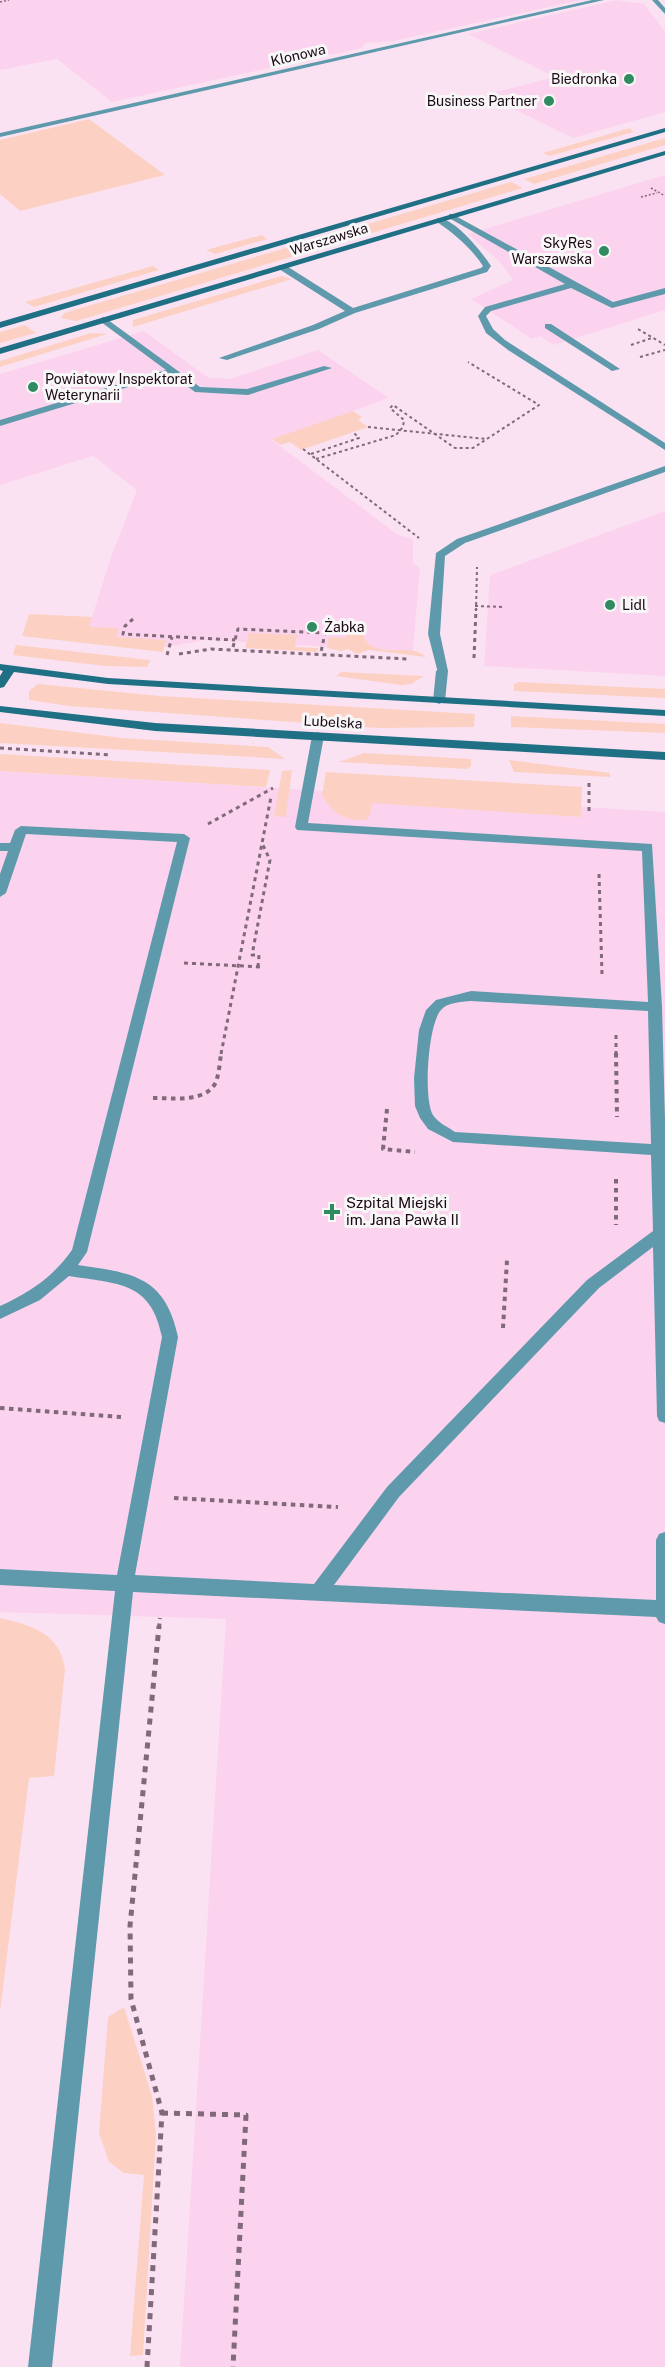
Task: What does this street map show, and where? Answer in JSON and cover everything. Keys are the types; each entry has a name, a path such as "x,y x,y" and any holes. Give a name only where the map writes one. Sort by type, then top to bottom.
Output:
{"main road":[{"name":"Warszawska","path":"0,325 665,130"},
{"name":"Warszawska","path":"0,351 665,153"},
{"path":"39,313 47,320"},
{"path":"55,326 63,333"},
{"path":"0,685 5,668"},
{"name":"Lubelska","path":"5,668 120,682 665,713"},
{"name":"Lubelska","path":"0,709 155,727 665,756"}],"street":[{"name":"Klonowa","path":"0,135 601,0"},
{"path":"655,0 665,12"},
{"path":"452,216 571,285 612,305 665,291"},
{"path":"224,358 316,327 352,311 484,270 487,266 479,254 458,232 440,220"},
{"path":"282,267 352,311"},
{"path":"571,285 488,309 482,316 484,325 491,334 511,348 665,447"},
{"path":"653,295 665,301"},
{"path":"104,320 198,390 248,392 327,368"},
{"path":"548,326 615,369"},
{"path":"0,423 173,371"},
{"path":"439,701 440,666 435,634 440,555 461,541 665,469"},
{"path":"318,736 301,827 648,847 656,1007 657,1150 665,1416"},
{"path":"0,893 21,831 184,838 85,1236 68,1270 48,1289 0,1313"},
{"path":"0,847 15,847"},
{"path":"656,1007 471,996 448,999 433,1009 426,1022 421,1102 426,1116 436,1128 453,1137 657,1150"},
{"path":"319,1591 393,1492 593,1284 660,1234"},
{"path":"40,2367 125,1582 170,1337 168,1320 160,1303 149,1289 131,1281 68,1270"},
{"path":"665,1540 665,1616"},
{"path":"0,1577 665,1609"}],"path":[{"path":"0,2 9,0"},
{"path":"641,197 659,192"},
{"path":"632,325 665,345"},
{"path":"631,345 653,338"},
{"path":"316,459 396,435 401,430 404,420 390,408 393,405 455,448 465,450 487,439 539,405 468,362"},
{"path":"368,427 487,439"},
{"path":"310,454 359,438 353,432"},
{"path":"303,449 426,543 445,551"},
{"path":"172,656 211,649 440,666 457,662 474,667 477,566 481,563"},
{"path":"475,606 504,607"},
{"path":"133,619 126,626 123,634 235,640"},
{"path":"233,647 238,629 325,633 321,652"},
{"path":"166,656 172,637"},
{"path":"118,1099 198,1096 212,1088 216,1081 236,966 274,780"},
{"path":"589,783 588,817 598,843 603,1004 616,1024 616,1234"},
{"path":"184,838 273,788"},
{"path":"153,961 260,967 259,955 252,955 270,860 261,842"},
{"path":"504,1301 507,1260"},
{"path":"0,1408 154,1420"},
{"path":"141,1497 342,1506"},
{"path":"147,2367 162,2113 131,1999 130,1926 164,1584"},
{"path":"162,2113 246,2115 233,2367"}],"shaded area":[{"path":"0,0 581,0 394,41 365,43 362,48 112,102 57,59 0,70"},
{"path":"617,0 644,4 665,31 665,112 573,138 485,95 555,77 468,34"},
{"path":"89,119 165,175 20,211 0,194 0,140"},
{"path":"630,128 633,132 550,156 543,153"},
{"path":"665,138 665,145 534,184 524,179"},
{"path":"665,175 665,310 554,345 540,336 532,339 471,299 513,280 500,262 468,234"},
{"path":"511,182 523,188 76,321 61,318 64,313"},
{"path":"262,235 267,239 215,254 206,250"},
{"path":"153,266 159,270 34,307 25,302"},
{"path":"281,276 292,279 133,327 133,320"},
{"path":"25,325 36,333 0,343 0,332"},
{"path":"144,331 207,377 230,379 318,350 389,398 272,440 398,535 413,539 413,563 420,568 413,651 204,640 168,647 83,640 42,615 92,617 112,554 137,490 93,456 0,485 0,374"},
{"path":"91,333 107,334 0,367 0,361"},
{"path":"353,411 362,417 358,420 368,427 301,450 290,442 280,445 272,439"},
{"path":"665,511 665,676 484,666 490,575"},
{"path":"29,614 92,617 89,627 119,628 116,637 166,640 163,652 22,636"},
{"path":"249,633 297,635 295,647 318,648 317,652 245,648"},
{"path":"347,633 362,634 367,643 383,650 411,650 426,657 369,650 357,654 348,649 341,651 327,648 329,637 346,638"},
{"path":"16,645 150,660 147,667 105,666 13,655"},
{"path":"341,672 424,676 411,684 401,685 336,676"},
{"path":"519,682 665,689 665,698 514,691 514,684"},
{"path":"38,684 160,696 475,714 474,727 379,728 69,706 29,700 29,691"},
{"path":"511,716 665,724 665,733 511,727"},
{"path":"0,723 123,738 268,747 285,759 0,743"},
{"path":"364,753 471,759 471,766 467,769 339,762"},
{"path":"0,754 270,770 266,787 0,771"},
{"path":"509,760 610,773 610,777 514,772"},
{"path":"292,770 286,817 274,816 282,771"},
{"name":"Szpital Miejski im. Jana Pawła II","path":"0,771 665,812 665,2367 180,2367 226,1619 0,1612"},
{"path":"326,772 582,787 581,817 372,803 370,815 366,820 351,819 340,815 330,807 322,795"},
{"path":"0,1618 33,1628 50,1639 62,1657 65,1669 54,1776 29,1778 0,2012"},
{"path":"124,2007 152,2096 156,2134 143,2355 130,2356 144,2175 124,2173 109,2162 99,2133 108,2017"}],"place":[{"name":"Biedronka","path":"629,79"},
{"name":"Business Partner","path":"549,101"},
{"name":"SkyRes Warszawska","path":"604,251"},
{"name":"Powiatowy Inspektorat Weterynarii","path":"33,387"},
{"name":"Lidl","path":"610,605"},
{"name":"Żabka","path":"312,627"},
{"name":"Szpital Miejski im. Jana Pawła II","path":"332,1212"}]}
